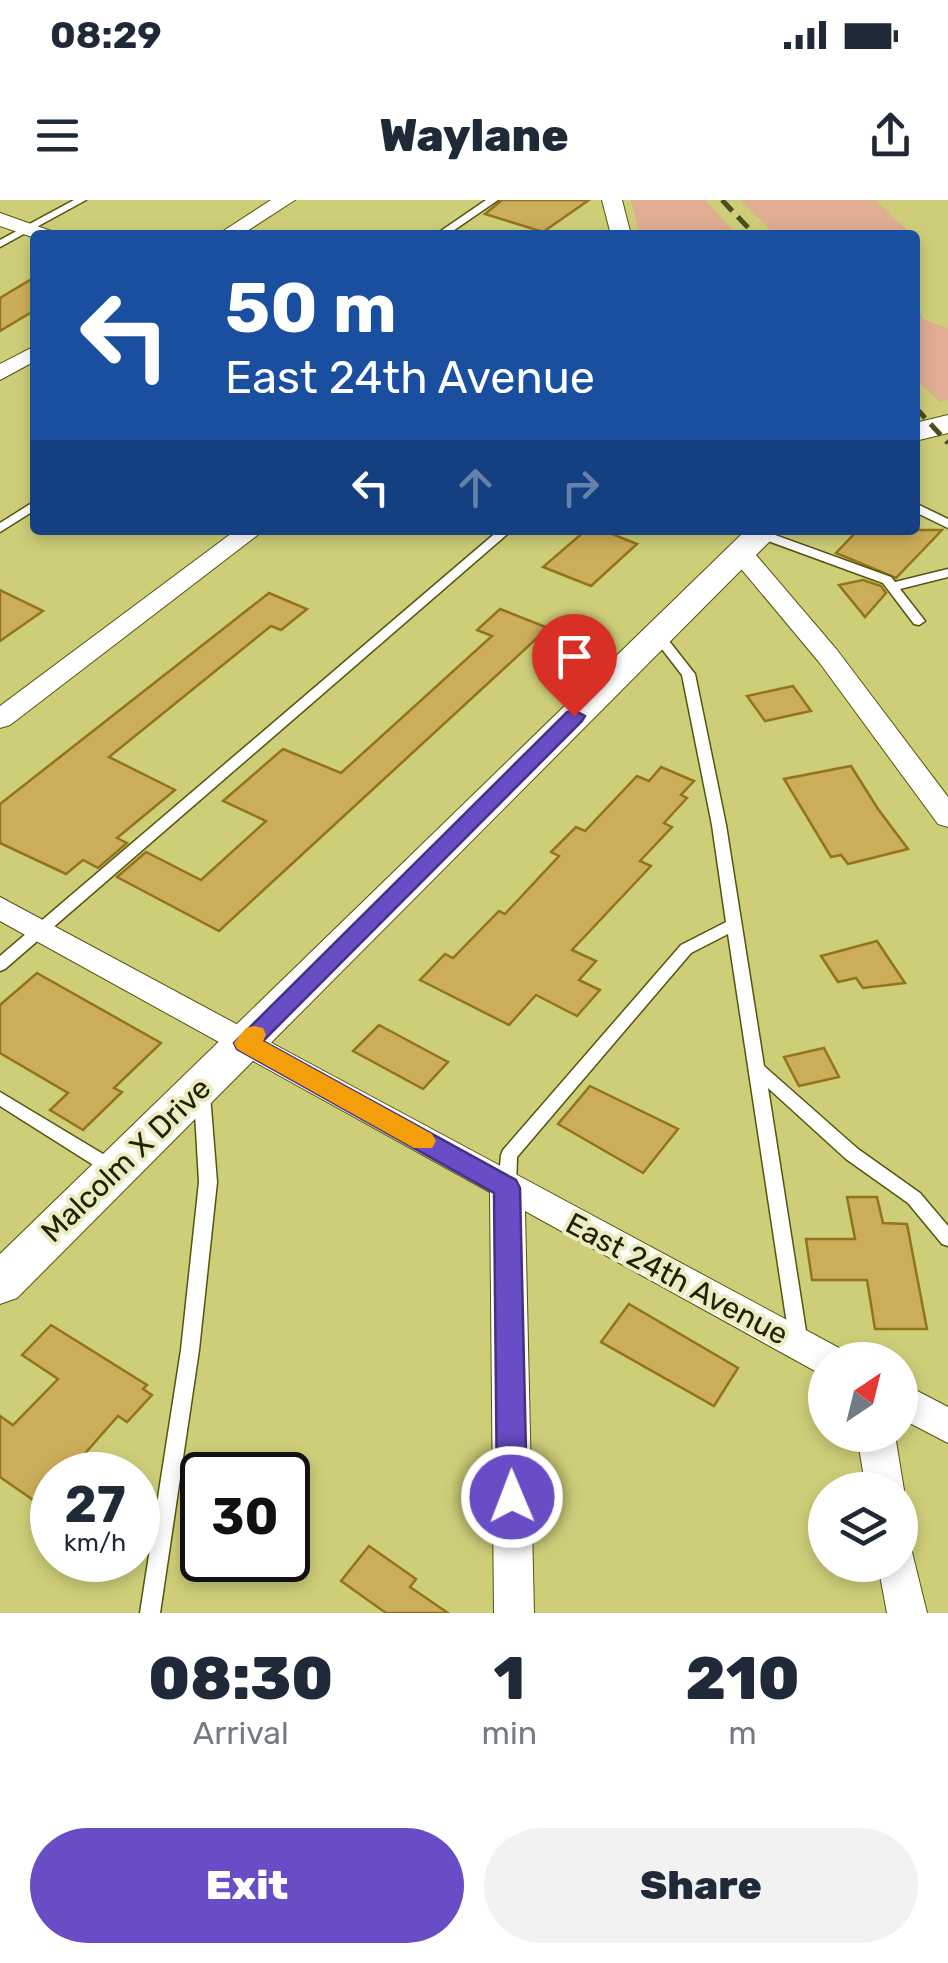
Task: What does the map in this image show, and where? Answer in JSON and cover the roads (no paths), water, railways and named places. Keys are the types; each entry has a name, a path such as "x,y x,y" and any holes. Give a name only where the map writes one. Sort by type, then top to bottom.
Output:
{"street":[{"path":"236,230 285,200"},
{"path":"612,200 620,230"},
{"path":"0,219 30,230"},
{"path":"0,373 30,355"},
{"path":"920,431 948,424"},
{"path":"0,718 245,535"},
{"path":"756,539 828,656 948,817"},
{"name":"Malcolm X Drive","path":"0,1284 756,539"},
{"name":"East 24th Avenue","path":"0,908 808,1349"},
{"path":"507,1188 514,1613"},
{"path":"918,1410 948,1426"},
{"path":"901,1582 906,1613"}],"lane":[{"path":"39,230 81,200"},
{"path":"448,230 493,200"},
{"path":"0,244 30,234"},
{"path":"0,528 30,508"},
{"path":"920,510 948,524"},
{"path":"0,965 500,535"},
{"path":"756,539 886,580 919,621"},
{"path":"891,586 948,573"},
{"path":"656,634 688,674 719,826 756,1068 812,1342"},
{"path":"507,1188 509,1155 673,964 686,949 734,925"},
{"path":"756,1068 852,1154 914,1198 948,1239"},
{"path":"150,1613 190,1350 208,1182 201,1086"},
{"path":"0,1098 116,1170"}],"railway":[{"path":"722,200 750,230"},
{"path":"920,412 948,443"}]}
